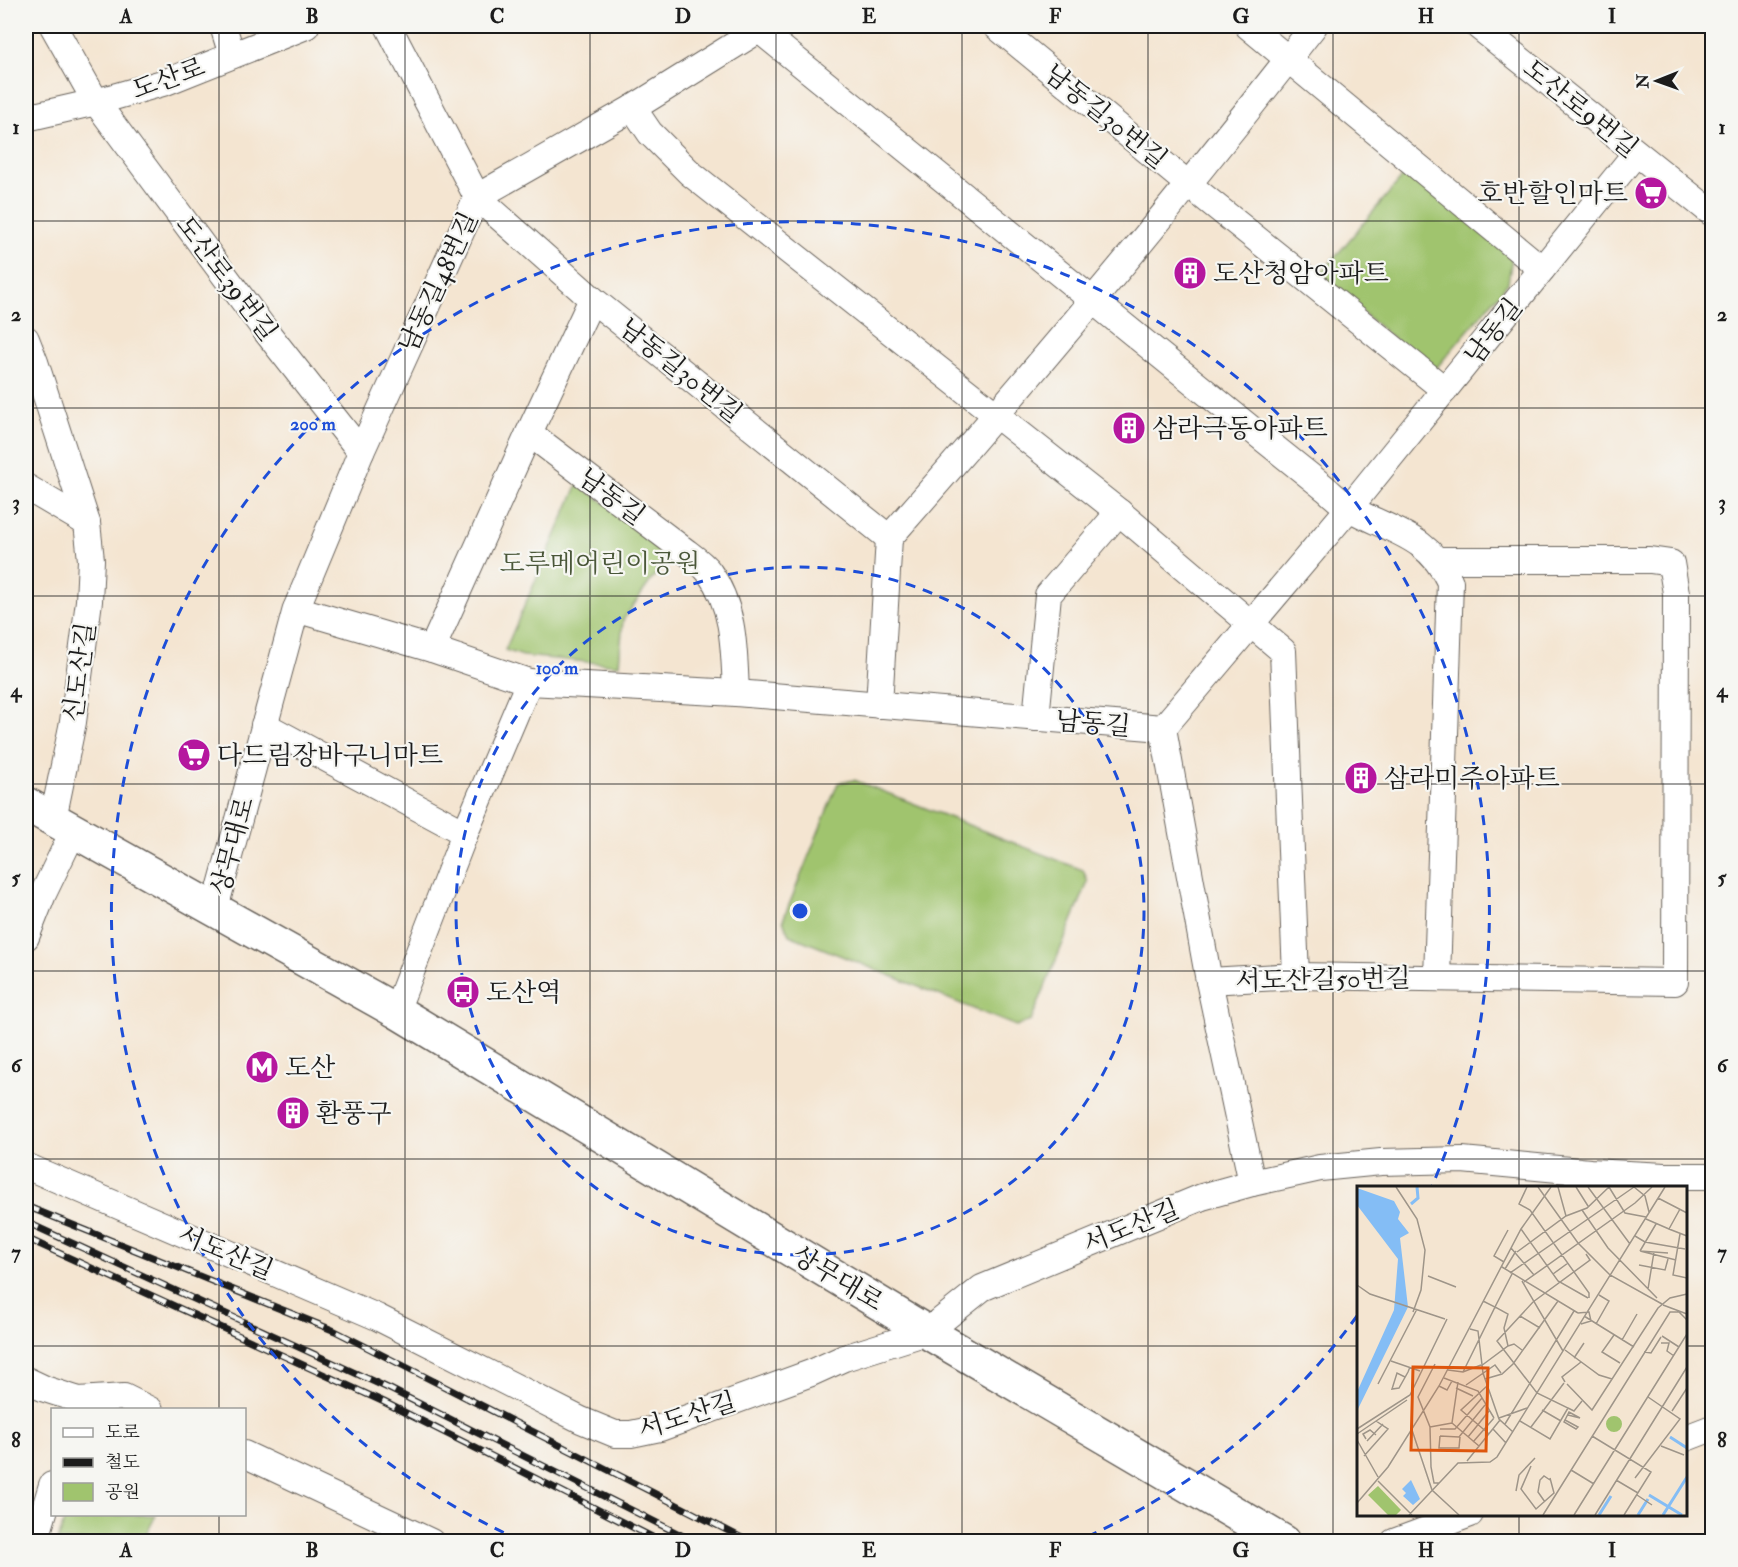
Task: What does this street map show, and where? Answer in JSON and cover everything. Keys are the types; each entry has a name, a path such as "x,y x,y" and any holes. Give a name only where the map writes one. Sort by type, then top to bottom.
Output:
{"main road":[{"name":"상무대로","path":"51,818 396,1011 927,1332 1284,1542"}],"street":[{"name":"도산로39번길","path":"52,26 96,102 265,330 361,452"},
{"path":"223,26 232,55"},
{"name":"도산로","path":"26,118 96,102 166,82 306,26"},
{"path":"388,26 477,197"},
{"name":"남동길30번길","path":"996,26 1188,184"},
{"path":"1248,26 1542,269"},
{"name":"남동길30번길","path":"477,197 592,299 889,538 998,415 1188,184 1314,26"},
{"name":"도산로9번길","path":"1478,26 1713,213"},
{"path":"762,27 1091,301 1349,508 1405,535 1430,551 1438,560 1450,582 1437,978"},
{"name":"남동길48번길","path":"296,609 361,452 477,197 633,108 762,27"},
{"path":"633,108 650,133 690,173 1119,512 1283,651 1296,976"},
{"name":"남동길","path":"296,609 432,649 529,682 736,693 1163,728 1349,508 1636,153"},
{"path":"1188,184 1445,390"},
{"path":"432,649 592,299"},
{"name":"신도산길","path":"26,339 87,523 91,560 73,722 51,818 43,894 26,937"},
{"name":"남동길","path":"529,433 708,571 724,600 730,619 736,693"},
{"path":"26,487 87,523"},
{"path":"1036,718 1048,595 1119,512"},
{"path":"879,705 889,538"},
{"name":"서도산길50번길","path":"1209,981 1296,976 1675,982 1676,593 1671,563 1650,560 1438,560"},
{"name":"상무대로","path":"215,908 296,609"},
{"path":"396,1011 465,833 529,682"},
{"path":"264,725 465,833"},
{"path":"1163,728 1209,981 1252,1183"},
{"name":"서도산길","path":"26,1166 377,1317 615,1434 632,1434 660,1428 811,1373 844,1358 927,1332 982,1288 1202,1197 1252,1183 1320,1168 1381,1162 1461,1160 1590,1172 1713,1176"},
{"path":"26,1380 77,1405 124,1397 146,1408"},
{"path":"1687,1438 1713,1428"},
{"path":"246,1455 431,1542"},
{"path":"35,1542 51,1488"},
{"path":"1394,1542 1467,1516"}],"green space":[{"path":"1409,169 1512,257 1508,283 1433,372 1319,276"},
{"name":"도루메어린이공원","path":"578,484 672,551 623,620 619,665 523,656 505,650"},
{"path":"854,780 1083,870 1088,882 1031,1021 1016,1026 789,935 783,920 838,783"},
{"path":"65,1516 156,1516 143,1541 58,1541"}],"railway":[{"path":"26,1206 335,1331 750,1542"},
{"path":"26,1222 390,1389 695,1542"},
{"path":"26,1238 384,1402 662,1542"}],"place":[{"name":"호반할인마트","path":"1651,193"},
{"name":"도산청암아파트","path":"1190,273"},
{"name":"삼라극동아파트","path":"1129,428"},
{"name":"다드림장바구니마트","path":"194,755"},
{"name":"삼라미주아파트","path":"1361,778"},
{"name":"도산역","path":"463,992"},
{"name":"도산","path":"262,1067"},
{"name":"환풍구","path":"293,1113"}]}
